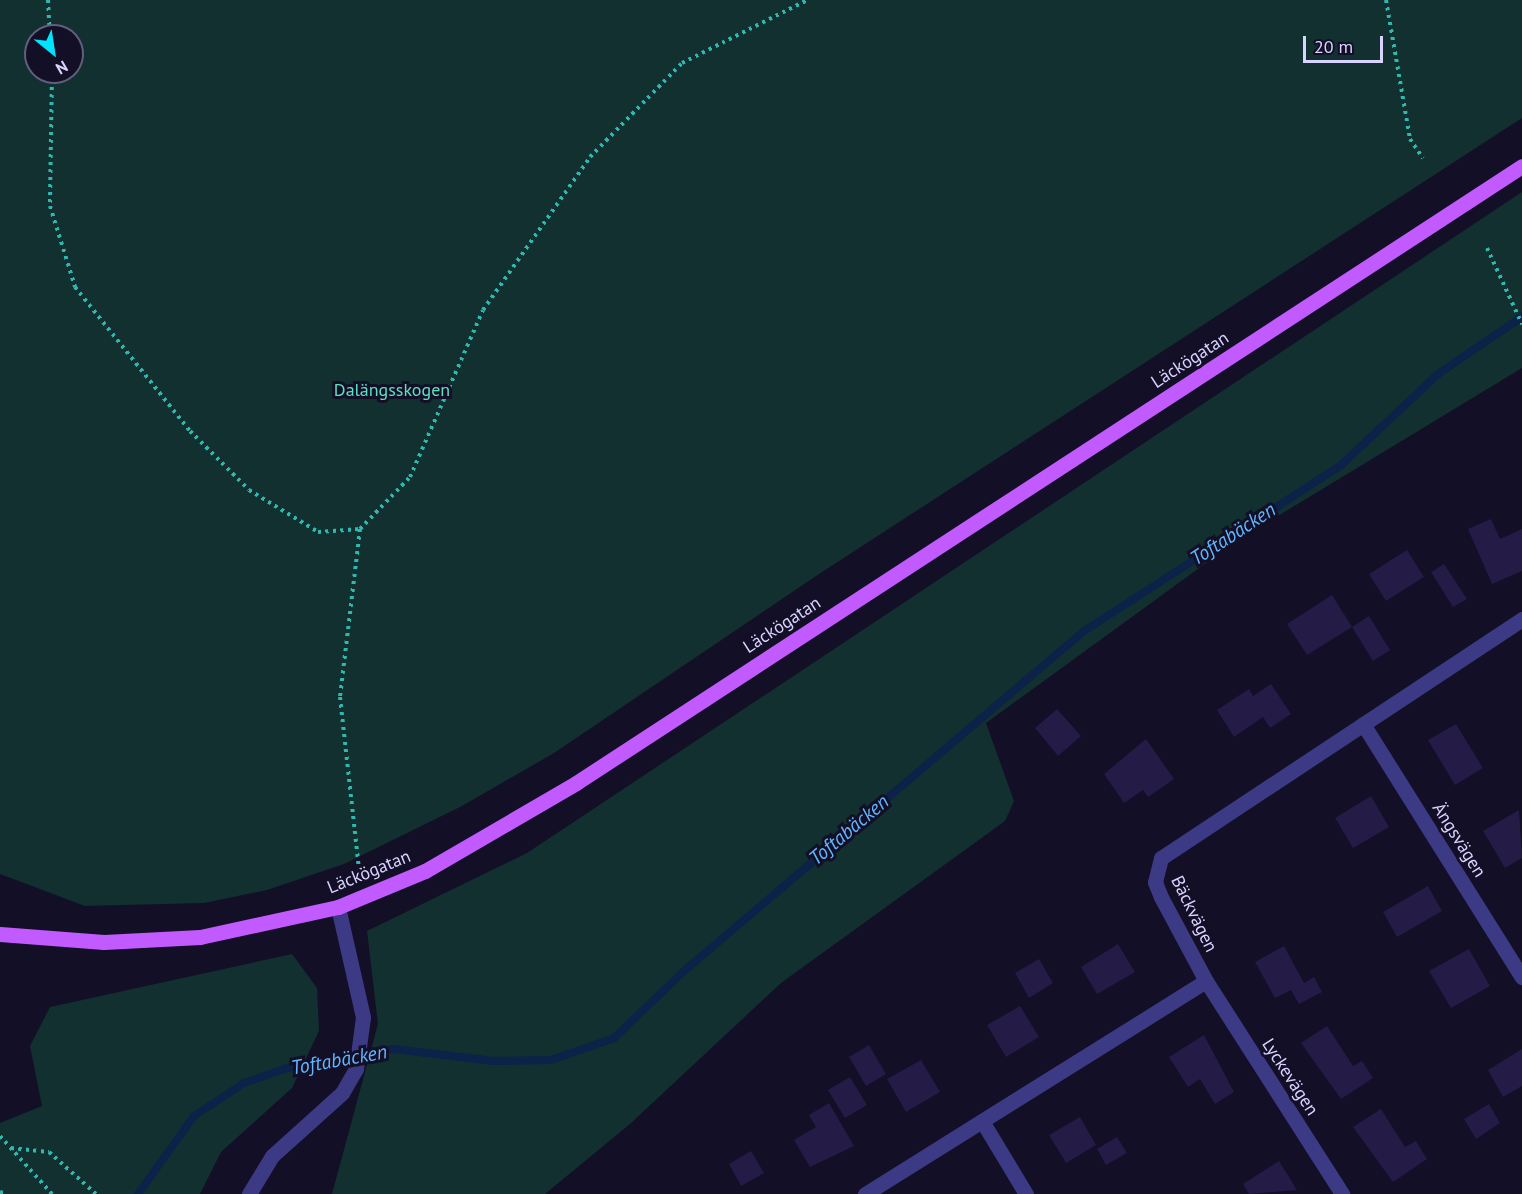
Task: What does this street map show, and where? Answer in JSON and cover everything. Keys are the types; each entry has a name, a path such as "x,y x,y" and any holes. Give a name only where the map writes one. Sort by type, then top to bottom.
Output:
{"main road":[{"name":"Läckögatan","path":"0,934 160,941 245,929 338,907 425,871 576,783 1522,166"}],"street":[{"name":"Bäckvägen","path":"865,1194 1206,981 1158,890 1155,868 1161,858 1522,619"},
{"name":"Ängsvägen","path":"1363,724 1522,977"},
{"path":"249,1194 272,1156 342,1093 361,1051 360,999 338,907"},
{"name":"Lyckevägen","path":"1206,981 1342,1194"},
{"path":"982,1121 1026,1194"}],"path":[{"path":"48,0 49,24"},
{"path":"366,895 356,861 340,697 360,529 410,477 483,310 590,157 682,63 807,0"},
{"path":"1386,0 1410,140 1423,158"},
{"path":"52,84 50,206 75,287 190,431 249,490 318,532 360,529"},
{"path":"1487,248 1522,324"},
{"path":"0,1136 52,1194"},
{"path":"11,1148 49,1152 96,1194"},
{"path":"0,1192 7,1194"}],"green space":[{"name":"Dalängsskogen","path":"0,0 1522,0 1522,118 819,574 554,753 462,806 344,864 267,890 204,903 85,906 0,874"},
{"path":"1522,192 1522,368 1235,542 986,723 1014,801 1005,821 781,983 630,1124 545,1194 332,1194 378,1024 367,931 527,853"},
{"path":"292,954 317,988 319,1031 292,1088 221,1152 200,1194 0,1194 0,1123 42,1106 30,1046 50,1007"}],"building":[{"path":"1491,519 1500,539 1522,529 1522,571 1492,584 1468,529"},
{"path":"1407,550 1424,577 1386,601 1369,574"},
{"path":"1444,564 1467,599 1453,607 1431,572"},
{"path":"1332,595 1352,627 1307,655 1287,624"},
{"path":"1369,616 1390,650 1373,661 1352,627"},
{"path":"1271,684 1291,714 1270,728 1263,717 1234,737 1217,710 1249,689 1253,696"},
{"path":"1057,709 1081,736 1058,756 1035,728"},
{"path":"1456,724 1483,768 1455,785 1428,740"},
{"path":"1146,739 1174,779 1148,797 1143,790 1124,803 1104,774"},
{"path":"1371,796 1389,827 1353,848 1335,818"},
{"path":"1519,810 1522,858 1505,868 1483,831"},
{"path":"1428,886 1442,911 1397,937 1383,912"},
{"path":"1118,944 1135,972 1097,994 1081,967"},
{"path":"1284,946 1304,983 1314,977 1322,992 1299,1004 1291,990 1275,998 1255,962"},
{"path":"1469,949 1490,986 1451,1008 1429,971"},
{"path":"1039,959 1053,983 1029,998 1015,973"},
{"path":"1020,1006 1039,1037 1006,1057 987,1025"},
{"path":"1327,1026 1353,1066 1362,1061 1373,1078 1341,1099 1301,1043"},
{"path":"1204,1035 1234,1092 1215,1104 1200,1079 1188,1087 1169,1057"},
{"path":"869,1045 886,1074 866,1086 849,1057"},
{"path":"1522,1049 1522,1086 1503,1097 1488,1070"},
{"path":"921,1060 940,1092 906,1112 887,1079"},
{"path":"850,1077 867,1105 845,1118 828,1090"},
{"path":"829,1103 854,1146 810,1167 794,1140 816,1127 809,1115"},
{"path":"1489,1104 1500,1123 1476,1139 1464,1119"},
{"path":"1381,1109 1405,1147 1416,1141 1427,1159 1393,1182 1353,1127"},
{"path":"1080,1117 1096,1145 1066,1163 1049,1135"},
{"path":"1117,1137 1127,1153 1106,1165 1097,1149"},
{"path":"751,1151 764,1173 741,1186 729,1164"},
{"path":"1279,1161 1297,1190 1249,1194 1243,1184"}],"waterway":[{"name":"Toftabäcken","path":"138,1194 194,1116 244,1083 287,1068 393,1049 494,1061 551,1060 614,1038 683,972 1084,631 1340,466 1438,374 1522,317"}]}
